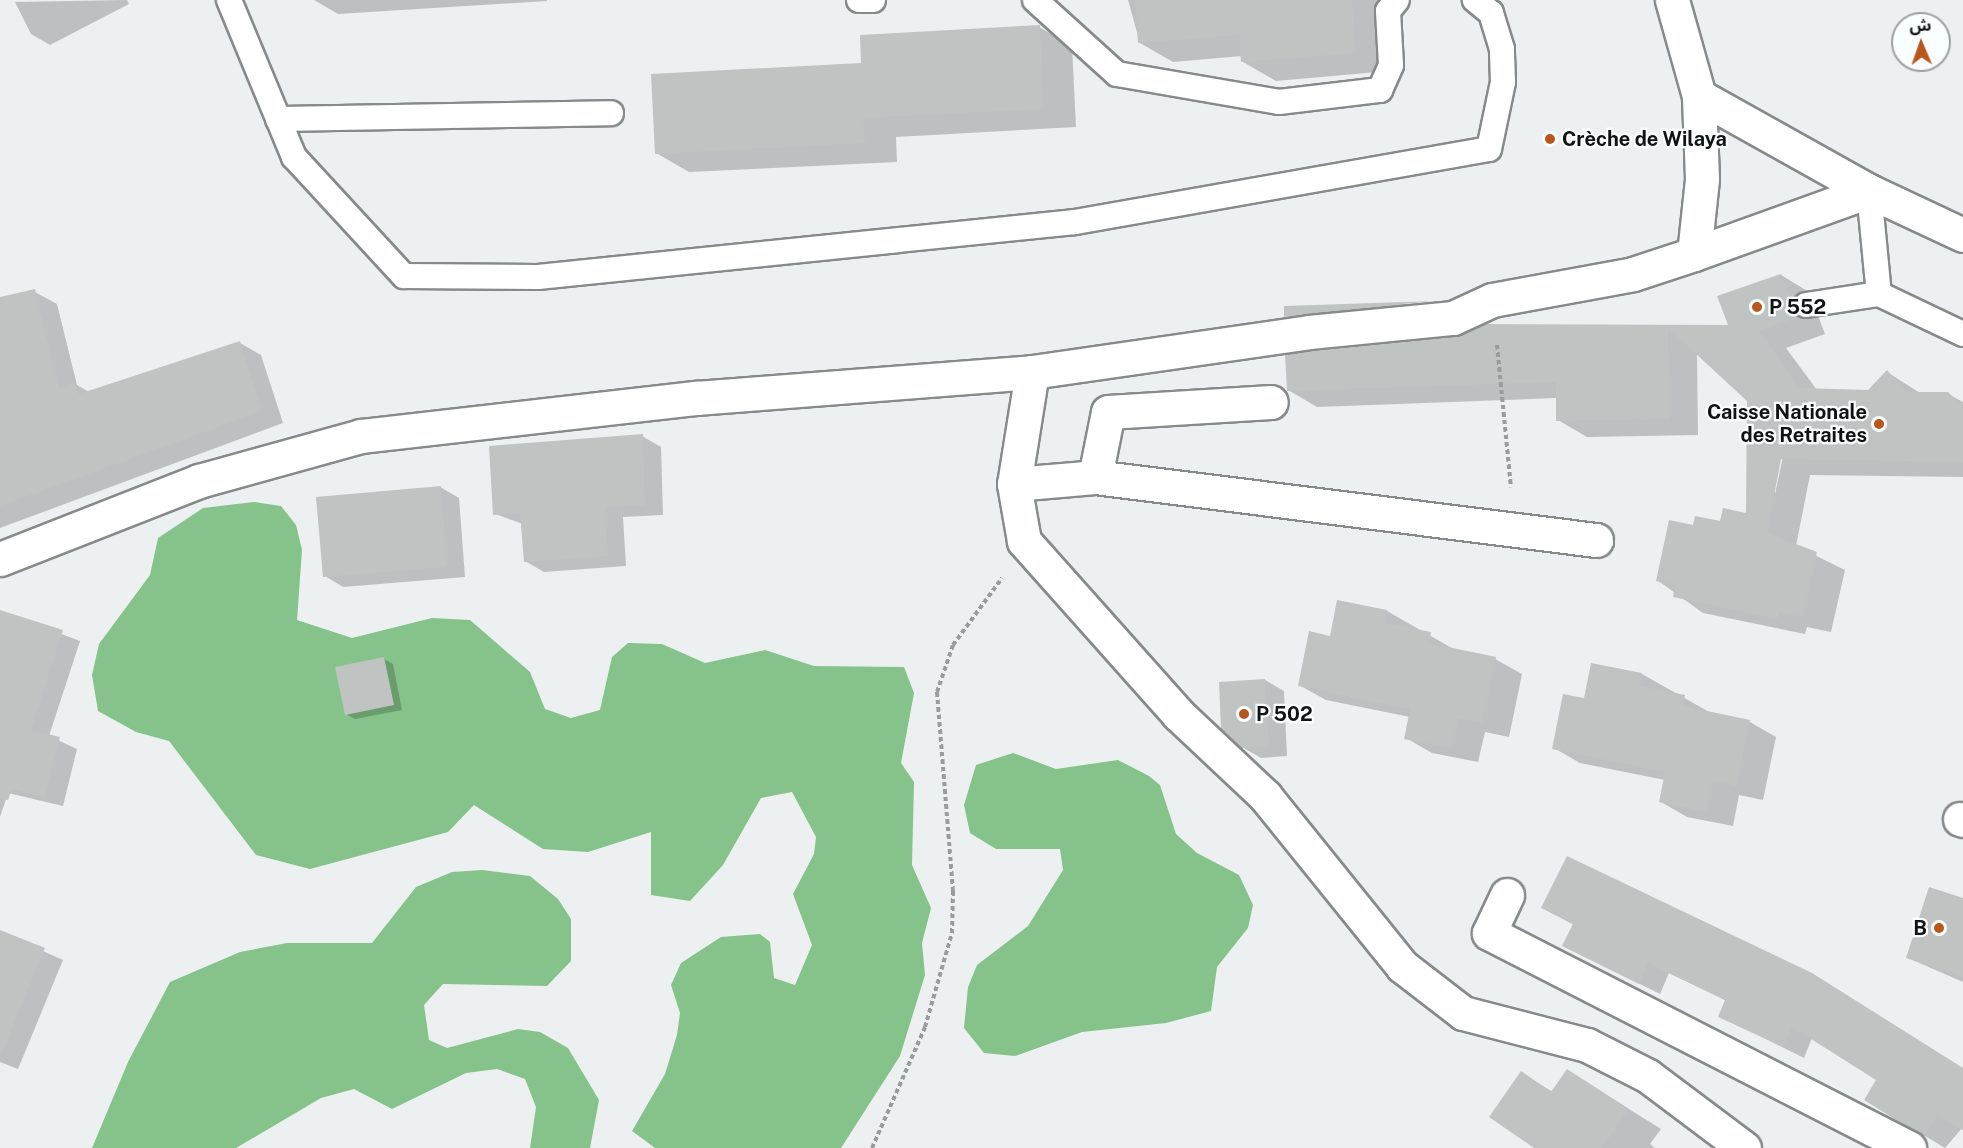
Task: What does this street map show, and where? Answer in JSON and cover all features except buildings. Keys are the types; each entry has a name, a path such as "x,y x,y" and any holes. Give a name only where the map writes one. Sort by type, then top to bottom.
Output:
{"street":[{"path":"1672,0 1699,96 1702,179 1694,254"},
{"path":"1699,96 1869,191 1963,235"},
{"path":"0,559 199,481 361,436 696,398 1032,372 1309,332 1453,318 1492,300 1633,274 1869,191"},
{"path":"1032,372 1014,484 1024,541 1178,714 1265,796 1402,966 1462,1012 1587,1045 1648,1076 1744,1148"},
{"path":"1095,477 1108,412 1271,402"},
{"path":"1014,484 1095,477 1596,540"},
{"path":"1507,895 1489,933 1909,1148"}],"lane":[{"path":"229,0 294,157 404,276 538,278 1075,222 1489,149 1503,82 1502,48 1491,13 1475,0"},
{"path":"859,0 873,0"},
{"path":"1035,0 1118,74 1279,102 1380,90 1391,65 1388,11 1397,0"},
{"path":"278,119 611,113"},
{"path":"1869,191 1879,294"},
{"path":"1806,305 1879,294 1963,333"}],"path":[{"path":"1492,300 1515,530"},
{"path":"872,1148 925,1027 952,933 937,692 953,645 1024,541"}],"green space":[{"path":"254,502 281,506 296,525 302,550 297,620 352,638 432,618 470,620 530,672 545,709 571,718 600,710 612,657 628,643 662,644 705,663 765,650 814,666 904,667 914,693 901,763 914,782 912,865 931,908 922,943 925,975 900,1056 841,1148 655,1148 632,1131 665,1074 677,1035 680,1013 671,985 681,963 721,937 760,934 770,942 774,978 795,985 812,945 793,894 814,854 816,837 792,792 761,798 723,865 690,901 651,895 651,832 588,852 543,849 474,805 448,832 310,869 256,855 169,741 136,732 98,711 92,675 99,644 150,575 158,538 203,508"},
{"path":"1013,753 1056,769 1118,760 1149,776 1160,785 1176,834 1197,853 1239,875 1253,905 1248,928 1217,967 1211,1011 1166,1023 1082,1032 1015,1056 984,1053 964,1028 968,987 977,965 1028,926 1063,870 1060,849 996,849 970,833 964,805 976,765"},
{"path":"482,870 530,876 558,899 571,919 571,961 547,986 443,984 424,1005 429,1040 447,1048 518,1029 540,1032 568,1048 599,1100 590,1148 530,1148 536,1107 525,1079 497,1069 466,1073 392,1109 354,1089 321,1098 236,1148 92,1148 128,1062 170,982 240,952 287,943 372,943 416,887 452,872"}],"place":[{"name":"Crèche de Wilaya","path":"1550,139"},
{"name":"P 552","path":"1757,307"},
{"name":"Caisse Nationale des Retraites","path":"1879,424"},
{"name":"P 502","path":"1244,714"},
{"name":"B","path":"1939,928"}]}
